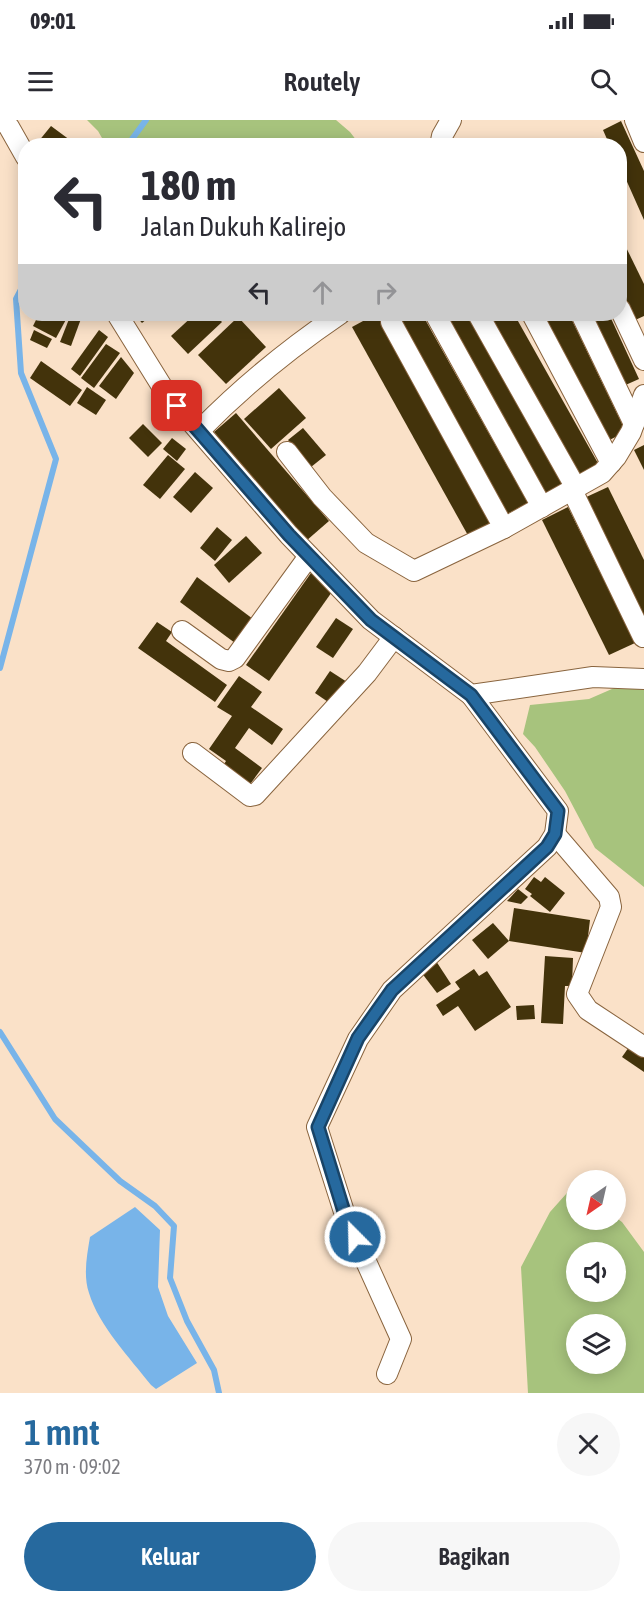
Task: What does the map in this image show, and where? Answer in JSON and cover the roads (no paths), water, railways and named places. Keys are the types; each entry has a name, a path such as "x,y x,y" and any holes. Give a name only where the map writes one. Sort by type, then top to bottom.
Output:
{"street":[{"path":"3,120 18,143"},
{"path":"442,138 451,120"},
{"path":"635,120 644,142"},
{"path":"121,321 166,393 289,535 371,620 471,695 558,811 555,834 547,847 392,990 358,1038 318,1127 345,1215 401,1339 387,1374"},
{"path":"200,430 240,391 330,321"},
{"path":"439,321 542,507"},
{"path":"482,321 574,489 643,637"},
{"path":"536,321 611,463"},
{"path":"584,321 634,424"},
{"path":"626,321 644,360"},
{"path":"391,322 504,528"},
{"path":"287,452 322,497 366,543 414,571 504,528 602,473 616,457 634,424 644,395"},
{"path":"182,631 221,659 229,662 235,658 309,556"},
{"path":"193,753 250,796 255,795 367,673 394,637"},
{"path":"471,695 593,677 644,679"},
{"path":"555,834 609,897 611,908 577,994 588,1010 644,1047"}],"water":[{"path":"135,1207 160,1230 158,1287 168,1316 197,1363 156,1389 125,1353 100,1318 89,1293 86,1279 90,1237"}],"waterway":[{"path":"133,138 146,120"},
{"path":"0,668 56,459 21,373 16,299 18,295"},
{"path":"0,1032 55,1119 120,1181 155,1206 174,1226 170,1278 187,1321 214,1370 219,1393"}]}
